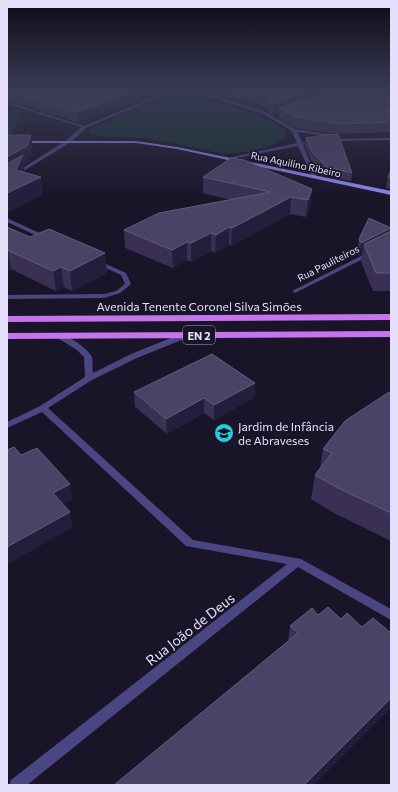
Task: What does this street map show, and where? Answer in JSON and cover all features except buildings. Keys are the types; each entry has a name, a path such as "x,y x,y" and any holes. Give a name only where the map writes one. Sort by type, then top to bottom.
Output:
{"main road":[{"name":"Avenida Tenente Coronel Silva Simões","path":"7,319 391,317"},
{"name":"EN 2","path":"7,336 391,334"}],"street":[{"path":"77,125 84,127"},
{"path":"7,180 69,141 84,127 89,125"},
{"path":"286,125 294,130 361,139"},
{"path":"294,130 314,176"},
{"path":"323,140 391,139"},
{"name":"Rua Aquilino Ribeiro","path":"7,142 136,142 177,148 391,193"},
{"path":"228,159 308,143"},
{"path":"7,220 55,242"},
{"name":"Rua Pauliteiros","path":"295,291 377,250"},
{"path":"7,297 104,296 118,292 128,284 124,274 90,258"},
{"path":"59,335 80,348 88,356 89,378"},
{"path":"7,425 43,408 89,378 134,356 186,335"},
{"path":"43,408 190,543 298,562 391,615"},
{"name":"Rua João de Deus","path":"16,785 298,562"}],"green space":[{"path":"7,125 16,125 10,137 7,137"},
{"path":"99,125 276,125 284,129 286,136 282,140 267,147 226,154 150,139 95,136 90,134 89,131"}],"place":[{"name":"Jardim de Infância de Abraveses","path":"224,433"}]}
